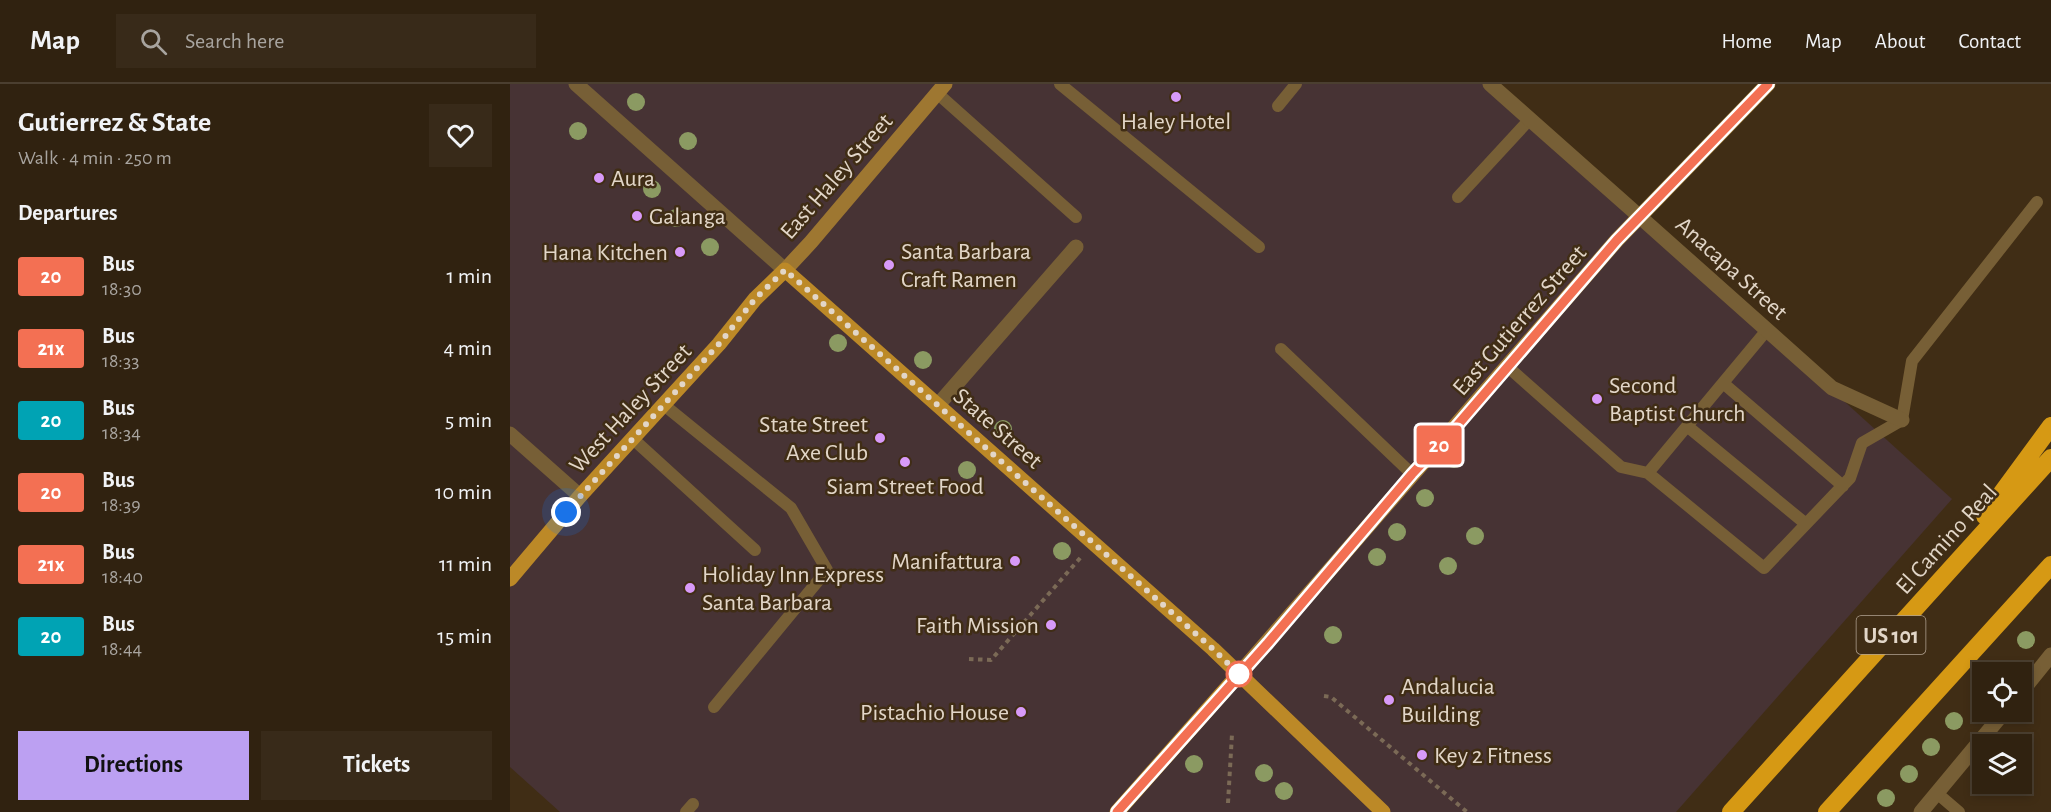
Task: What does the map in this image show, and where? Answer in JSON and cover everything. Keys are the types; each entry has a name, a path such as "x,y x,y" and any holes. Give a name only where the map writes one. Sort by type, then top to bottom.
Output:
{"highway":[{"path":"1927,596 2051,426"},
{"name":"El Camino Real","path":"1731,812 2051,458"},
{"name":"US 101","path":"1827,812 2051,565"}],"main road":[{"name":"East Gutierrez Street","path":"1240,673 1639,216 1661,197 1767,84"},
{"name":"East Haley Street","path":"785,270 941,88"},
{"name":"West Haley Street","path":"510,579 580,496 719,344 755,299 785,270"},
{"name":"State Street","path":"785,270 1240,673 1383,812"},
{"path":"1117,812 1240,673"}],"street":[{"name":"State Street","path":"576,84 785,270"},
{"name":"Anacapa Street","path":"1490,84 1832,388 1902,420"},
{"path":"938,405 1076,247"},
{"path":"510,434 580,496"},
{"path":"2032,679 2051,655"},
{"path":"1922,812 1996,722"}],"lane":[{"path":"1060,84 1259,247"},
{"path":"1278,106 1296,84"},
{"path":"941,88 1076,217"},
{"path":"1458,198 1530,119"},
{"path":"1508,368 1621,467 1648,473 1764,568 1850,478 1862,442 1902,420 1912,361 2037,202"},
{"path":"1648,473 1767,330"},
{"path":"1281,349 1412,474"},
{"path":"1723,383 1843,486"},
{"path":"664,405 791,507 827,570 714,707"},
{"path":"1687,426 1806,524"},
{"path":"632,438 755,550"},
{"path":"1938,794 1959,812"}],"path":[{"path":"969,658 991,660 1094,543"},
{"path":"1324,696 1331,697 1467,812"},
{"path":"1228,803 1232,734"}],"shaded area":[{"path":"510,84 1494,84 1952,499 1676,812 560,812 510,767"}],"bus line":[{"name":"20","path":"1117,812 1268,643 1617,240 1768,84"}],"place":[{"name":"Haley Hotel","path":"1176,97"},
{"name":"Aura","path":"599,178"},
{"name":"Galanga","path":"637,216"},
{"name":"Hana Kitchen","path":"680,252"},
{"name":"Santa Barbara Craft Ramen","path":"889,265"},
{"name":"Second Baptist Church","path":"1597,399"},
{"name":"State Street Axe Club","path":"880,438"},
{"name":"Siam Street Food","path":"905,462"},
{"name":"Manifattura","path":"1015,561"},
{"name":"Holiday Inn Express Santa Barbara","path":"690,588"},
{"name":"Faith Mission","path":"1051,625"},
{"name":"Andalucia Building","path":"1389,700"},
{"name":"Pistachio House","path":"1021,712"},
{"name":"Key 2 Fitness","path":"1422,755"}],"route":[{"path":"566,512 719,344 755,299 785,270 1239,674"}]}
